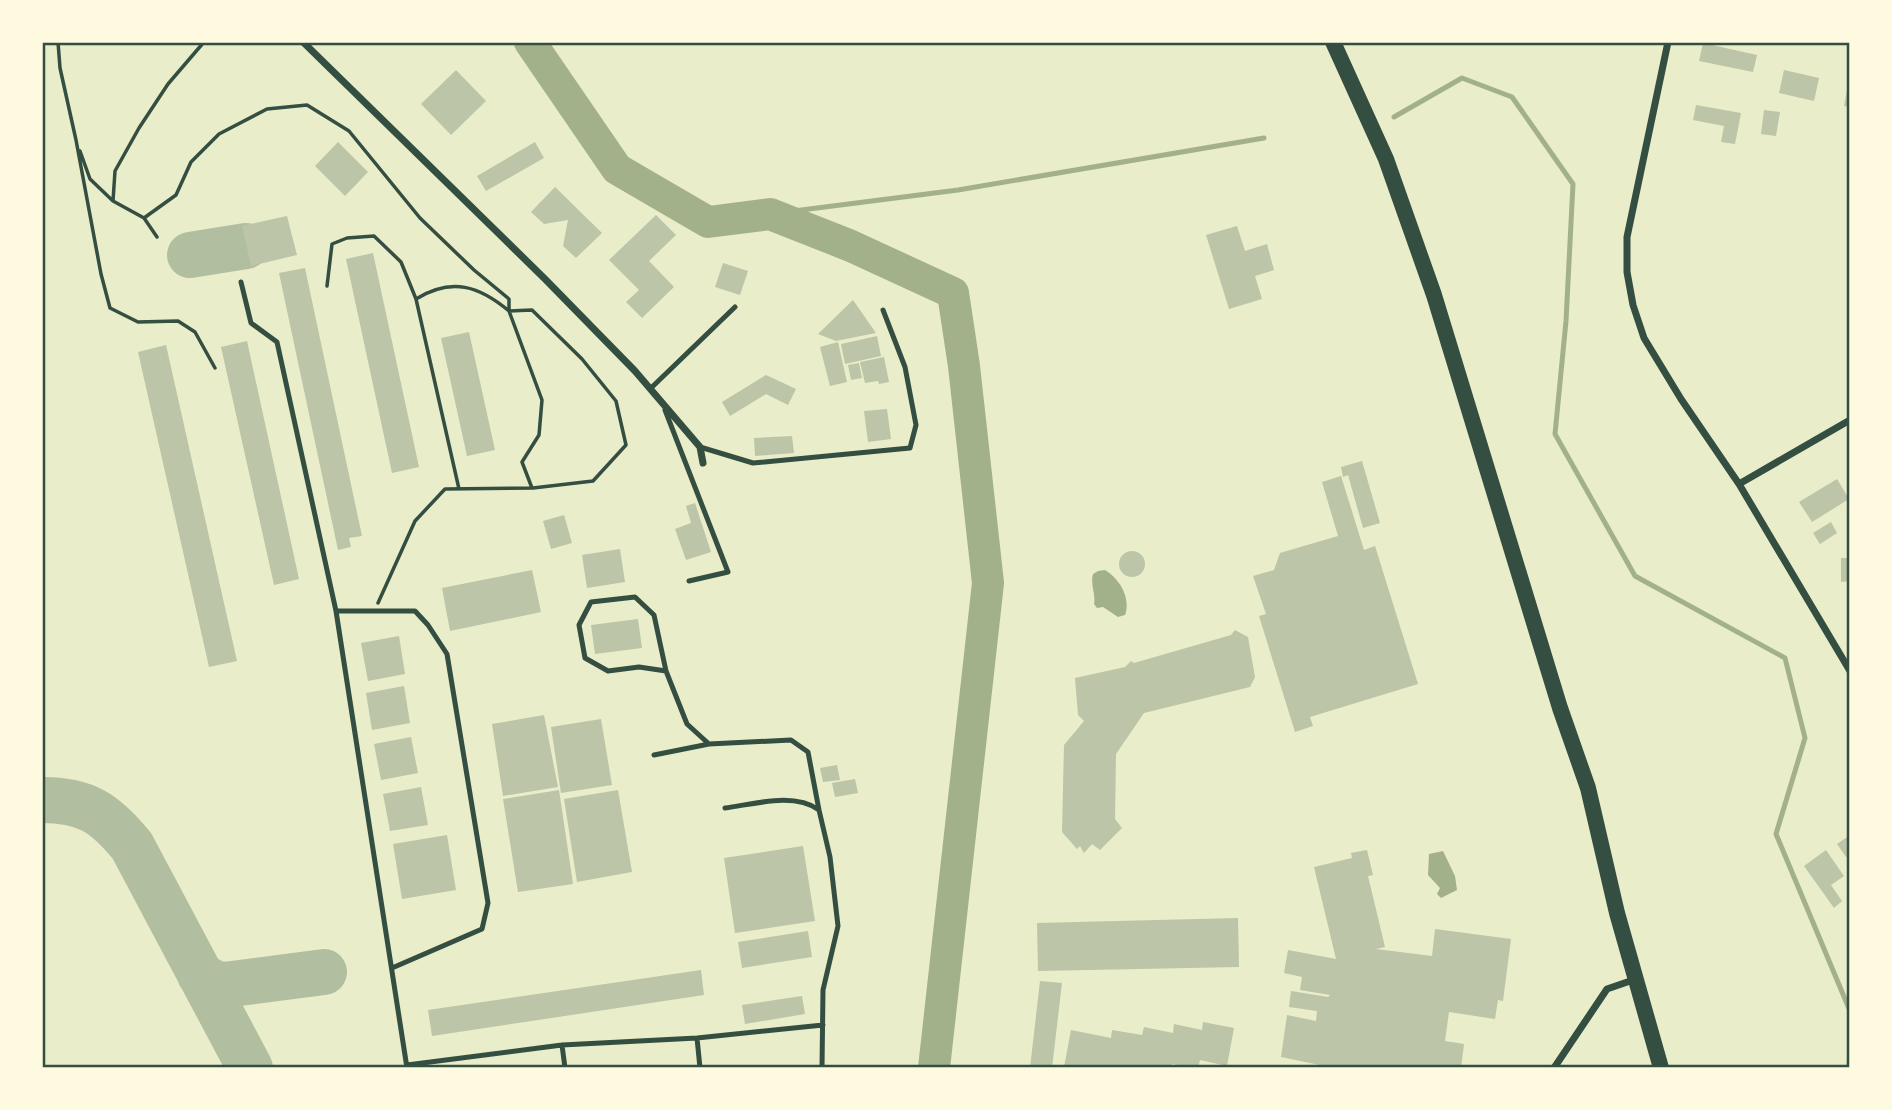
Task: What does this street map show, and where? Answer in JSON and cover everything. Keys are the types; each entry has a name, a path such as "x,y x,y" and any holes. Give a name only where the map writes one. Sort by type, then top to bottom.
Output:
{"main road":[{"path":"1333,42 1386,159 1438,307 1560,708 1588,788 1661,1068"}],"street":[{"path":"303,42 635,371 700,447 703,463"},
{"path":"1668,42 1628,237 1627,272 1633,305 1644,338 1681,399 1739,484 1850,671"},
{"path":"1739,484 1850,420"},
{"path":"1554,1068 1607,989 1636,979"}],"lane":[{"path":"241,282 251,323 277,342 337,611 407,1067 562,1045 697,1038 823,1025"},
{"path":"650,389 735,306"},
{"path":"700,447 753,463 910,449 916,425 905,366 883,310"},
{"path":"664,407 728,572 689,581"},
{"path":"666,671 639,667 608,671 585,658 579,625 591,602 635,597 654,615 666,671 687,724 709,744"},
{"path":"337,611 415,611 447,654 488,903 482,929 393,968"},
{"path":"654,755 709,744 791,740 808,752 830,857 838,926 823,990 822,1068"},
{"path":"725,808 785,800 808,802 819,810"},
{"path":"697,1038 700,1068"},
{"path":"562,1045 565,1068"}],"path":[{"path":"58,42 60,68 110,308 138,322 178,321 195,331 215,368"},
{"path":"113,201 115,171 139,128 168,84 204,42"},
{"path":"144,218 176,195 191,162 219,134 267,108 307,104 349,131 420,218 474,270 509,299 509,311 542,400 539,435 522,462 533,488"},
{"path":"76,140 90,179 113,201 144,218 157,237"},
{"path":"327,286 332,244 347,238 374,236 401,262 416,299 459,489"},
{"path":"374,611 415,521 445,489 533,488 593,481 626,445 616,401 582,359 532,310 509,311 491,296 462,285 430,290 416,299"}],"shaded area":[{"path":"1105,570 1123,590 1127,602 1125,615 1118,617 1094,604 1093,574"},
{"path":"1443,851 1455,876 1457,890 1441,898 1437,894 1440,888 1428,875 1429,854"}],"building":[{"path":"1703,43 1757,55 1753,72 1699,61"},
{"path":"456,70 486,101 451,135 421,104"},
{"path":"1784,70 1819,78 1814,101 1779,93"},
{"path":"1850,80 1850,107 1844,106"},
{"path":"1696,105 1741,113 1735,144 1721,142 1724,126 1693,120"},
{"path":"1764,110 1780,112 1776,136 1761,134"},
{"path":"338,142 368,172 345,196 315,166"},
{"path":"535,142 544,158 486,191 477,176"},
{"path":"555,187 602,233 576,258 563,246 568,220 544,224 531,212"},
{"path":"656,215 676,235 649,261 674,287 642,318 626,302 639,290 609,260"},
{"path":"287,216 297,255 251,266 242,226"},
{"path":"1237,226 1245,251 1267,244 1274,270 1255,276 1262,299 1229,309 1206,235"},
{"path":"373,253 419,467 392,473 346,259"},
{"path":"723,263 748,271 740,295 715,287"},
{"path":"305,268 362,536 349,538 351,547 338,550 279,273"},
{"path":"853,300 876,333 836,341 818,334"},
{"path":"469,332 495,450 467,456 441,338"},
{"path":"877,336 881,356 845,364 841,344"},
{"path":"247,341 299,579 274,585 221,347"},
{"path":"838,342 847,382 830,386 820,347"},
{"path":"166,345 237,661 209,667 138,352"},
{"path":"884,357 889,382 865,383 860,362"},
{"path":"859,363 862,378 851,380 848,365"},
{"path":"766,375 796,389 788,405 766,394 730,416 722,402"},
{"path":"887,409 891,439 868,442 864,411"},
{"path":"792,436 794,453 755,456 754,438"},
{"path":"1362,461 1380,523 1363,528 1348,475 1343,477 1341,467"},
{"path":"1341,476 1364,550 1375,546 1418,684 1310,717 1313,726 1295,732 1259,616 1266,614 1253,576 1274,570 1280,553 1338,536 1322,482"},
{"path":"1837,479 1849,499 1812,522 1799,502"},
{"path":"695,503 711,552 686,560 675,529 691,523 686,506"},
{"path":"564,515 572,543 551,549 543,521"},
{"path":"1831,522 1837,533 1820,544 1813,533"},
{"path":"620,549 625,582 587,588 582,555"},
{"path":"1132,551 1141,555 1145,564 1141,573 1132,577 1123,573 1119,564 1123,555"},
{"path":"1841,558 1850,558 1850,581 1841,582"},
{"path":"532,570 541,612 450,631 442,588"},
{"path":"638,619 642,648 595,654 591,625"},
{"path":"1235,630 1248,637 1255,677 1250,687 1144,713 1116,754 1115,819 1122,828 1100,850 1092,844 1084,853 1080,846 1077,849 1062,832 1064,745 1084,721 1078,715 1075,678 1125,667 1131,661 1134,663 1231,635"},
{"path":"399,636 405,674 368,681 361,643"},
{"path":"404,686 410,723 372,730 366,693"},
{"path":"544,715 558,787 503,796 492,724"},
{"path":"601,719 612,785 561,793 551,727"},
{"path":"411,737 418,773 381,780 374,744"},
{"path":"837,765 840,780 823,782 820,768"},
{"path":"855,779 858,793 835,797 832,783"},
{"path":"421,787 428,825 390,831 383,794"},
{"path":"559,790 573,884 518,892 503,799"},
{"path":"618,790 632,872 577,882 564,799"},
{"path":"447,835 456,890 402,899 393,844"},
{"path":"1850,835 1850,855 1846,857 1837,844"},
{"path":"803,846 815,921 735,933 724,858"},
{"path":"1367,850 1373,875 1368,876 1385,947 1376,949 1432,956 1435,929 1511,939 1503,1001 1498,1000 1495,1019 1449,1012 1445,1041 1464,1044 1461,1068 1334,1068 1281,1057 1287,1015 1316,1021 1317,1011 1289,1007 1291,991 1328,997 1330,995 1300,990 1302,977 1284,973 1288,950 1336,959 1314,867 1352,858 1351,853"},
{"path":"1826,850 1844,876 1831,885 1842,901 1834,908 1804,866"},
{"path":"1238,918 1239,967 1038,971 1037,923"},
{"path":"808,931 812,957 742,968 738,942"},
{"path":"701,970 704,995 432,1036 428,1010"},
{"path":"1040,981 1062,983 1052,1068 1030,1068"},
{"path":"802,996 805,1014 745,1024 742,1005"},
{"path":"1203,1022 1234,1028 1227,1066 1200,1060 1198,1068 1172,1064 1171,1068 1064,1067 1071,1030 1111,1038 1112,1030 1142,1035 1144,1027 1173,1033 1174,1024 1202,1030"}],"waterway":[{"path":"530,42 617,169 708,222 770,214 851,246 953,293 964,366 988,583 934,1068"},
{"path":"1394,117 1462,78 1512,97 1573,184 1566,321 1555,434 1635,576 1785,658 1805,738 1776,834 1850,1011"},
{"path":"770,214 958,190 1264,138"},
{"path":"1849,1068 1850,1046"}],"taxiway":[{"path":"190,255 246,246"},
{"path":"42,800 71,803 93,811 113,825 132,846 250,1068"},
{"path":"200,975 224,985 324,972"}]}
